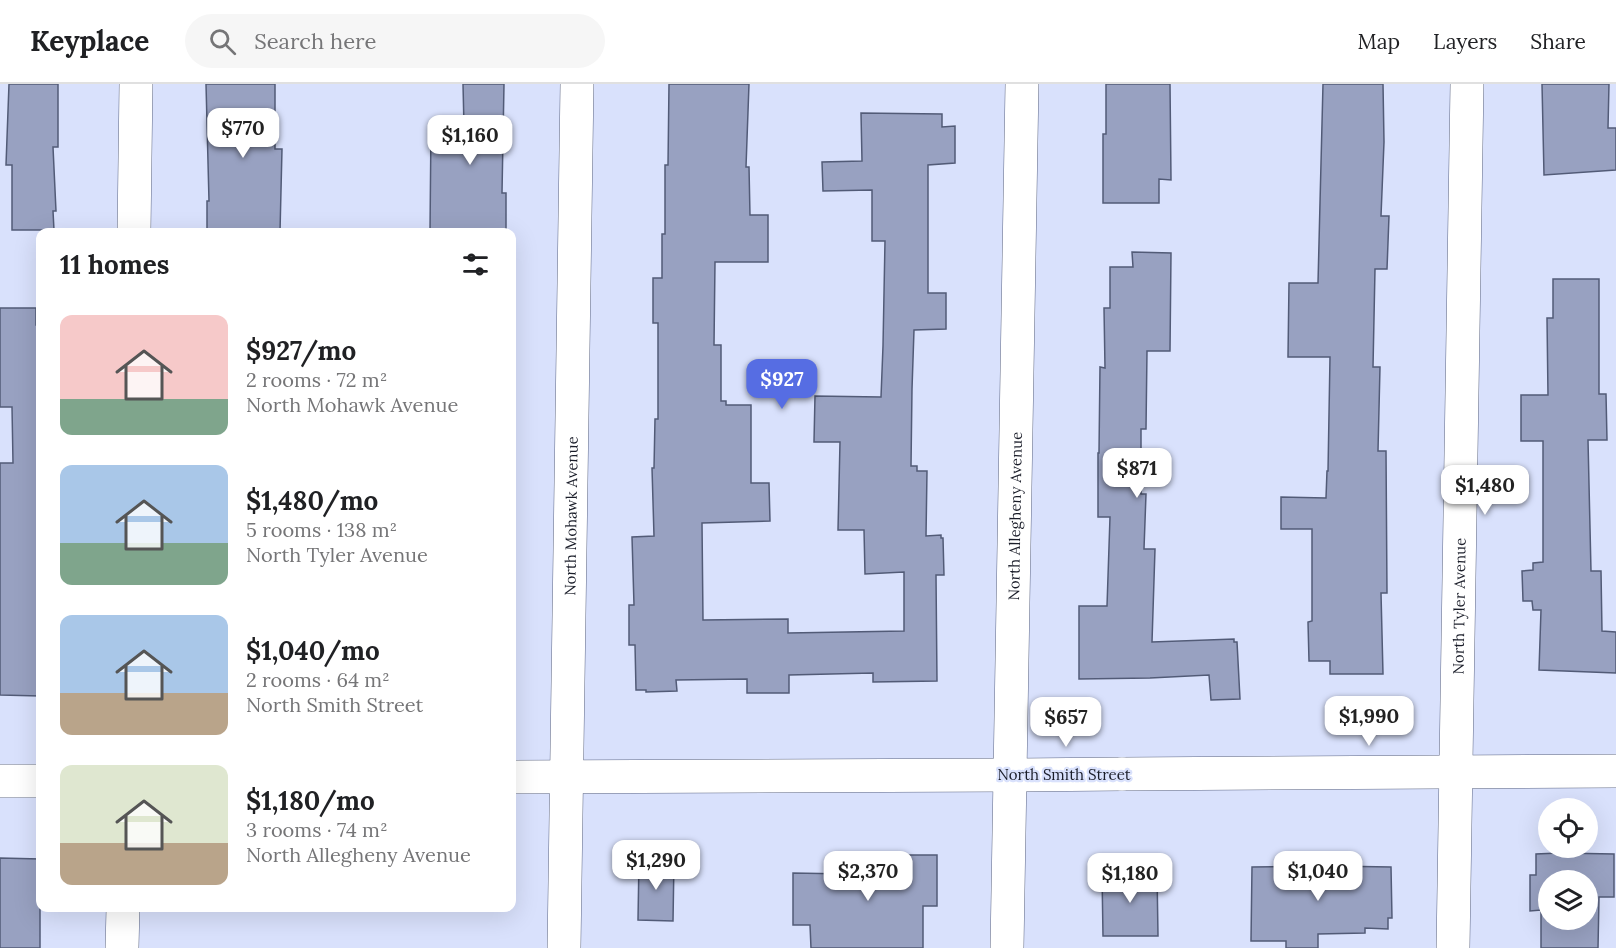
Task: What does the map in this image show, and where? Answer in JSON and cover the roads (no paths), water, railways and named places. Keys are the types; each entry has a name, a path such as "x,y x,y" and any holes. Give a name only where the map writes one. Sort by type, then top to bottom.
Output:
{"street":[{"path":"134,228 136,84"},
{"name":"North Mohawk Avenue","path":"564,948 577,84"},
{"name":"North Allegheny Avenue","path":"1007,948 1022,84"},
{"name":"North Tyler Avenue","path":"1453,948 1467,84"},
{"name":"North Smith Street","path":"516,777 1616,771"},
{"path":"0,781 36,781"},
{"path":"122,948 123,912"}]}
